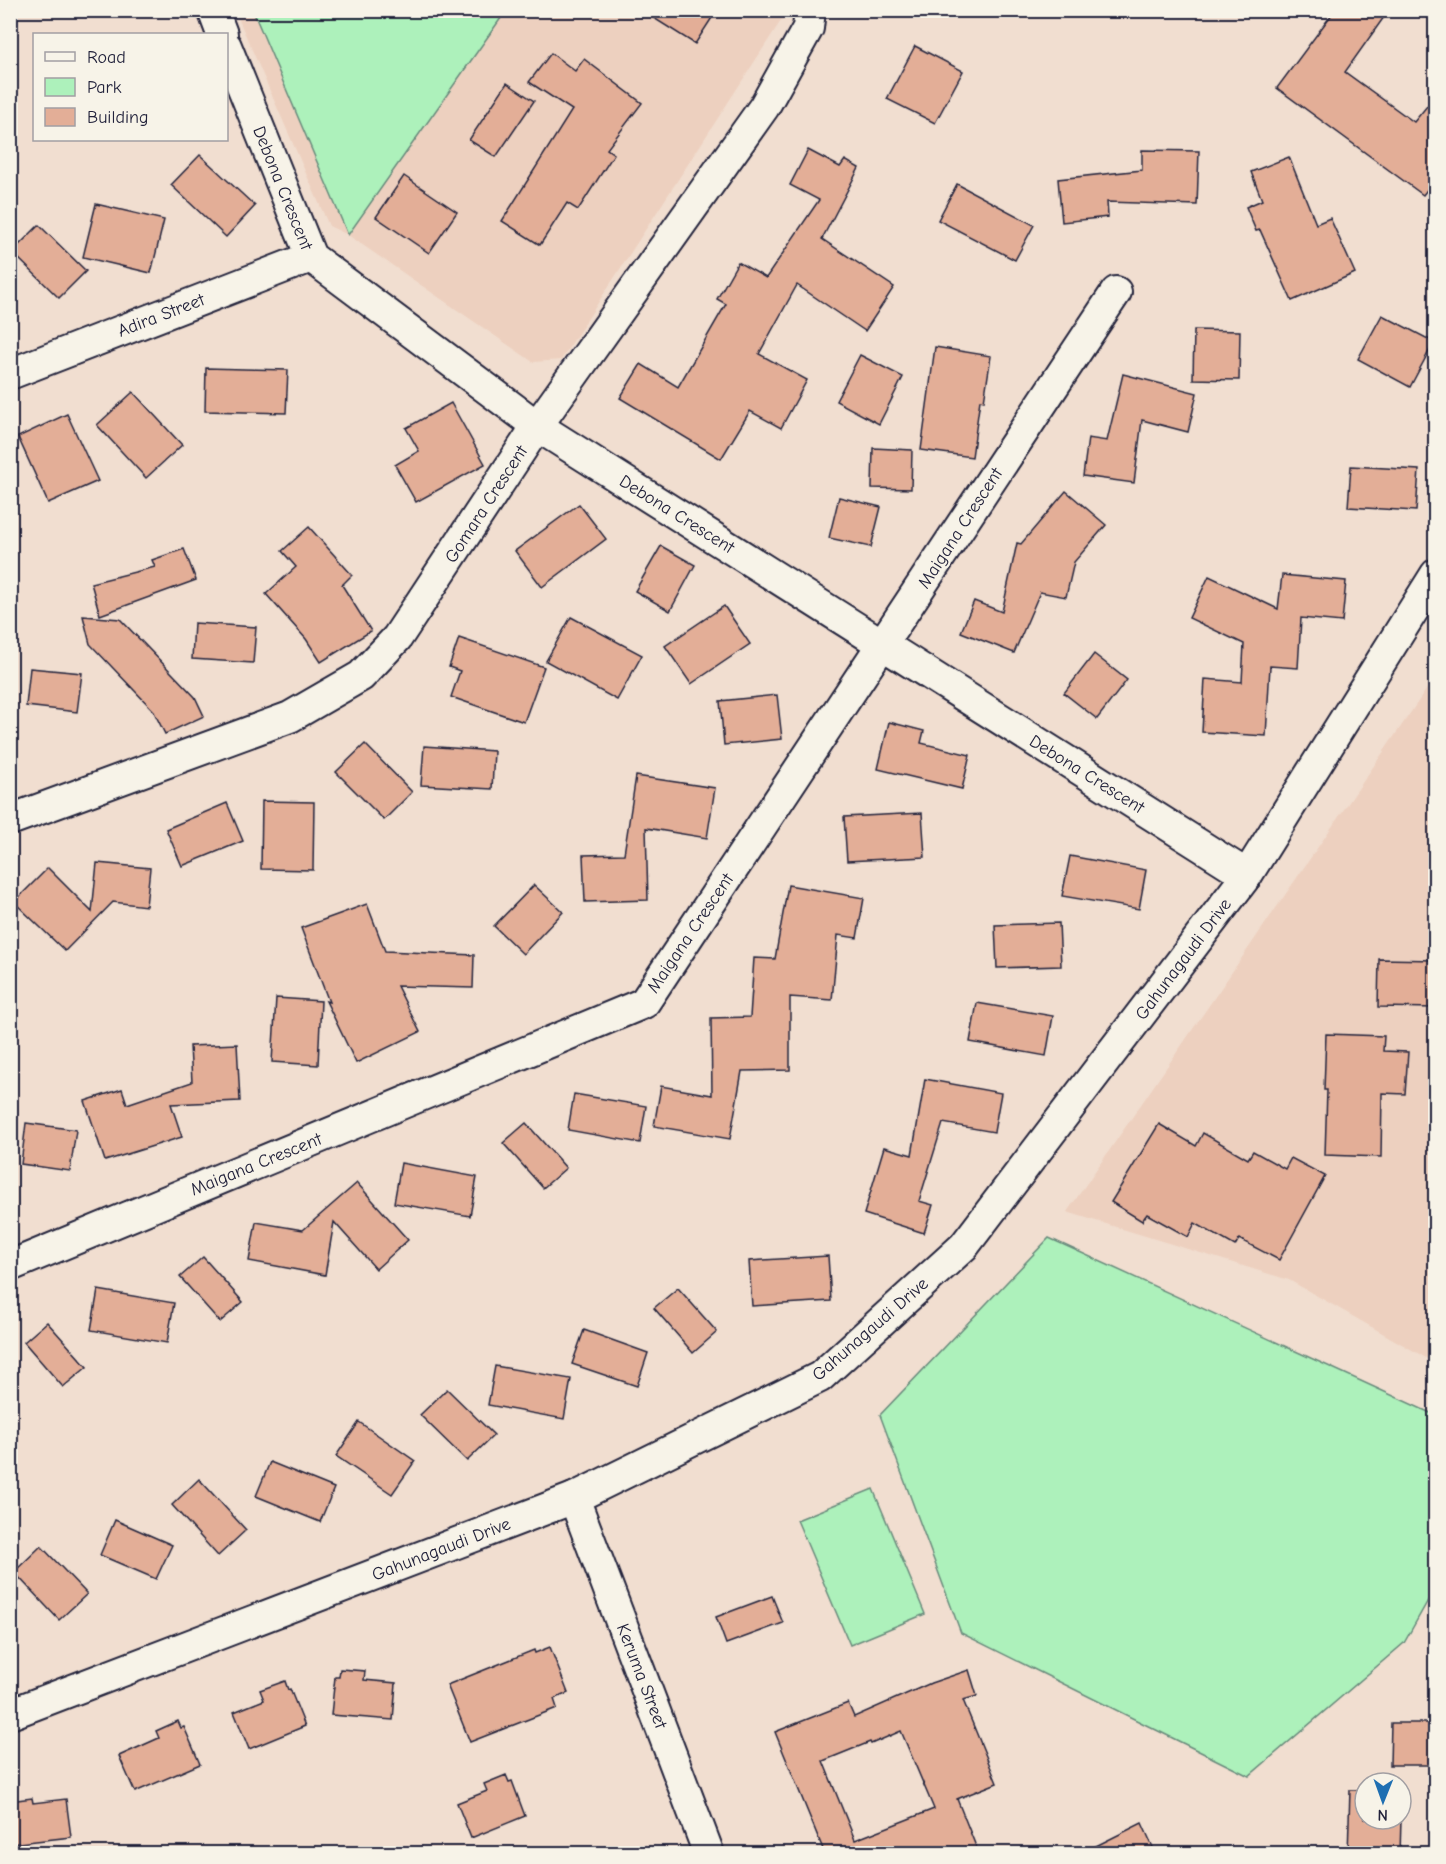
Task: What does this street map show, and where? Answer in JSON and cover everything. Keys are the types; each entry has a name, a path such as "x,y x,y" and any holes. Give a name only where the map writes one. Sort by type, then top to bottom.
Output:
{"street":[{"path":"213,10 222,33"},
{"name":"Gomara Crescent","path":"10,820 290,717 361,676 398,638 537,426 764,107 808,28 810,10"},
{"name":"Debona Crescent","path":"228,51 311,257 537,426 1247,875"},
{"name":"Adira Street","path":"10,374 311,257"},
{"name":"Maigana Crescent","path":"10,1266 644,1003 1116,292"},
{"name":"Gahunagaudi Drive","path":"12,1709 574,1498 820,1377 964,1246 1247,875 1436,574"},
{"name":"Keruma Street","path":"574,1498 710,1854"}],"shaded area":[{"path":"785,10 786,13 561,360 533,362 348,235 329,226 235,11"},
{"path":"1435,677 1435,1363 1289,1280 1067,1212"}],"green space":[{"path":"253,11 494,11 501,18 348,235"},
{"path":"1049,1238 1435,1415 1435,1588 1404,1643 1249,1776 961,1633 880,1415"},
{"path":"873,1489 925,1614 850,1645 797,1520"}],"building":[{"path":"641,10 717,10 695,44"},
{"path":"1335,10 1389,10 1345,72 1414,122 1436,95 1436,178 1423,195 1277,88"},
{"path":"915,46 963,71 935,123 887,99"},
{"path":"551,53 575,71 584,59 642,103 607,149 614,154 578,210 567,203 540,245 502,221 572,110 529,82"},
{"path":"507,83 534,101 496,157 469,140"},
{"path":"808,150 840,167 845,160 859,168 822,239 894,287 865,331 797,285 759,354 807,380 781,428 750,411 721,459 620,398 641,364 678,387 726,304 717,299 738,262 766,278 819,200 790,185"},
{"path":"1142,150 1199,151 1197,205 1107,202 1108,217 1062,222 1058,179 1142,170"},
{"path":"200,155 255,206 226,237 171,185"},
{"path":"1289,157 1316,224 1330,218 1355,273 1292,301 1260,230 1256,231 1246,207 1262,200 1251,172"},
{"path":"404,176 457,212 429,253 376,217"},
{"path":"957,184 1034,225 1015,260 938,220"},
{"path":"96,204 164,220 151,273 83,257"},
{"path":"39,225 86,271 59,298 12,252"},
{"path":"1382,315 1434,342 1410,387 1358,359"},
{"path":"1194,330 1240,331 1239,380 1193,379"},
{"path":"935,347 991,356 984,401 980,400 972,457 921,450"},
{"path":"860,355 903,377 879,424 836,401"},
{"path":"206,368 288,370 286,413 205,411"},
{"path":"1123,374 1197,393 1188,432 1142,420 1134,483 1083,476 1088,438 1107,441"},
{"path":"133,392 182,445 146,478 97,425"},
{"path":"451,403 485,464 416,502 395,465 419,451 406,428"},
{"path":"67,414 98,481 48,503 18,437"},
{"path":"873,448 912,450 911,489 872,488"},
{"path":"1351,466 1419,470 1416,511 1348,507"},
{"path":"1066,491 1106,525 1074,562 1066,597 1040,592 1014,653 961,632 974,601 1002,612 1017,543 1021,544"},
{"path":"839,497 881,507 871,547 829,538"},
{"path":"579,504 606,539 542,587 515,551"},
{"path":"309,527 352,575 342,585 371,631 321,662 306,639 266,594 296,567 282,551"},
{"path":"661,546 695,565 670,611 635,591"},
{"path":"184,549 196,580 100,615 91,583 155,567 152,560"},
{"path":"1282,575 1346,581 1342,622 1301,618 1298,668 1270,666 1266,736 1202,732 1205,679 1242,682 1244,644 1189,618 1209,576 1278,609"},
{"path":"724,606 750,644 691,684 665,646"},
{"path":"83,616 120,619 195,697 204,716 165,734 153,710 90,644"},
{"path":"571,617 642,655 617,700 546,661"},
{"path":"194,623 256,627 253,663 192,659"},
{"path":"459,638 544,667 524,722 451,697 460,671 449,667"},
{"path":"1094,654 1127,680 1097,719 1064,693"},
{"path":"30,668 82,673 77,712 26,706"},
{"path":"777,695 782,739 724,745 720,701"},
{"path":"889,722 924,731 921,743 970,755 962,789 878,769"},
{"path":"365,744 412,792 384,820 336,772"},
{"path":"424,746 494,751 492,789 421,785"},
{"path":"636,776 715,788 707,838 646,828 648,900 585,902 583,855 624,854"},
{"path":"262,801 314,802 313,870 261,869"},
{"path":"227,803 243,841 182,866 166,829"},
{"path":"922,813 925,857 847,861 844,817"},
{"path":"1070,856 1146,870 1139,909 1062,896"},
{"path":"97,863 150,868 146,906 113,902 65,951 14,902 48,868 92,912"},
{"path":"534,885 563,912 523,954 494,926"},
{"path":"788,885 864,898 857,938 838,935 832,1000 790,997 790,1070 742,1071 730,1139 654,1126 661,1086 712,1095 711,1018 750,1017 754,958 775,959"},
{"path":"367,904 385,951 474,955 473,988 397,986 420,1032 356,1063 326,1001 329,1002 301,928"},
{"path":"1059,923 1061,966 997,968 995,925"},
{"path":"1379,959 1436,960 1436,1008 1378,1007"},
{"path":"276,998 321,1001 318,1065 272,1062"},
{"path":"977,1003 1053,1016 1046,1056 970,1042"},
{"path":"1326,1034 1384,1036 1383,1051 1408,1052 1405,1094 1382,1093 1381,1157 1325,1155"},
{"path":"237,1044 240,1101 171,1104 182,1137 105,1161 85,1101 122,1089 127,1104 192,1082 190,1046"},
{"path":"925,1079 1001,1093 994,1132 943,1123 919,1201 933,1205 924,1233 864,1214 884,1147 912,1155"},
{"path":"574,1094 646,1106 640,1143 568,1130"},
{"path":"26,1123 76,1130 70,1171 21,1164"},
{"path":"526,1123 566,1168 543,1188 503,1143"},
{"path":"1159,1124 1196,1146 1203,1133 1248,1159 1253,1151 1285,1169 1291,1158 1325,1176 1279,1260 1239,1239 1235,1246 1195,1223 1188,1237 1147,1214 1142,1221 1111,1202"},
{"path":"401,1163 477,1177 470,1216 394,1203"},
{"path":"357,1183 408,1240 376,1269 334,1222 325,1275 249,1261 256,1222 303,1230"},
{"path":"828,1256 831,1301 752,1306 749,1261"},
{"path":"203,1257 243,1302 220,1322 180,1277"},
{"path":"678,1288 717,1332 693,1353 654,1308"},
{"path":"98,1290 174,1303 167,1343 91,1330"},
{"path":"47,1322 87,1367 63,1387 24,1342"},
{"path":"584,1330 648,1353 637,1386 572,1364"},
{"path":"495,1366 571,1379 564,1419 488,1405"},
{"path":"447,1389 494,1435 467,1461 420,1415"},
{"path":"359,1422 415,1461 392,1494 336,1456"},
{"path":"270,1462 334,1488 320,1522 256,1496"},
{"path":"199,1479 246,1530 218,1556 172,1505"},
{"path":"115,1520 172,1545 156,1579 100,1555"},
{"path":"41,1546 87,1594 59,1620 14,1572"},
{"path":"772,1596 783,1623 726,1644 716,1617"},
{"path":"550,1647 568,1693 554,1699 557,1708 470,1742 447,1685 534,1650 535,1653"},
{"path":"340,1669 365,1671 364,1680 396,1683 393,1720 331,1715 335,1677 339,1677"},
{"path":"969,1670 977,1696 963,1700 997,1783 957,1799 979,1854 825,1854 775,1732 848,1703 854,1717 931,1683","holes":["901,1731 934,1809 855,1840 823,1761"]},
{"path":"285,1681 305,1726 249,1749 234,1712 264,1700 260,1690"},
{"path":"178,1721 181,1728 184,1727 200,1764 135,1792 119,1756 159,1738 156,1731"},
{"path":"1391,1723 1436,1723 1436,1765 1390,1765"},
{"path":"506,1775 509,1782 512,1781 525,1816 471,1838 457,1803 487,1791 484,1784"},
{"path":"1350,1790 1353,1790 1353,1831 1401,1831 1400,1854 1348,1854"},
{"path":"32,1798 33,1803 66,1799 71,1837 10,1844 10,1801"},
{"path":"1142,1823 1156,1854 1080,1854"}]}
